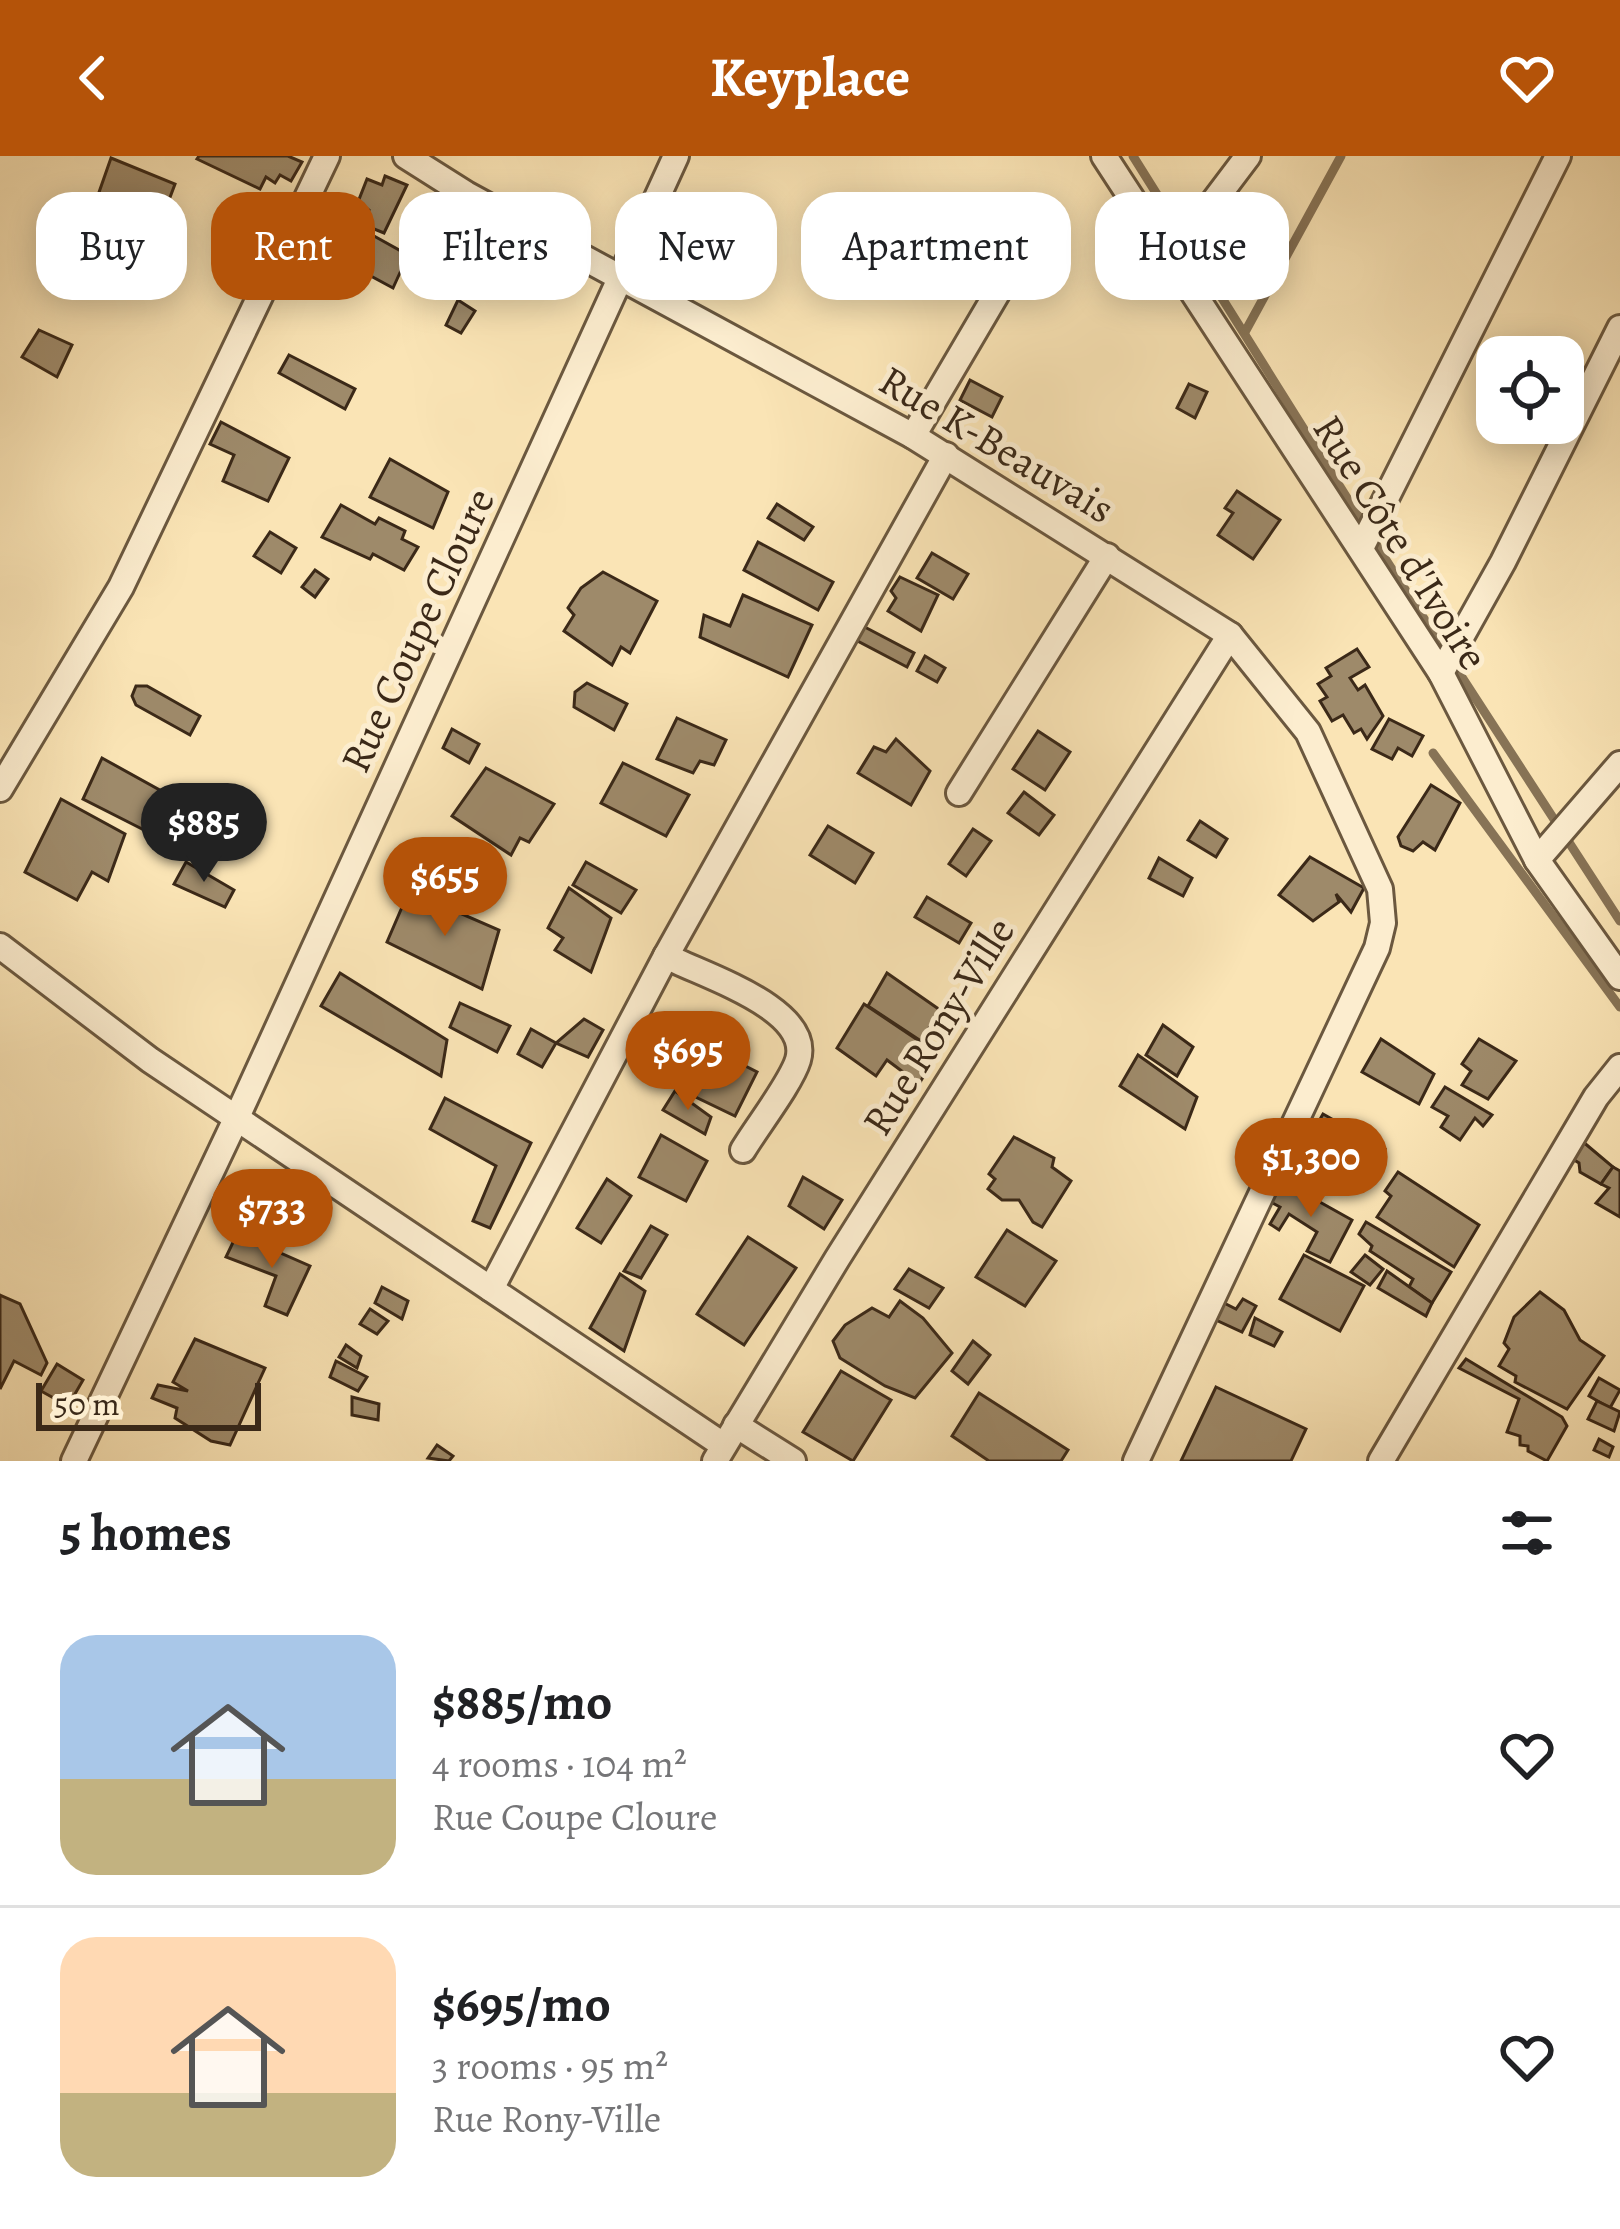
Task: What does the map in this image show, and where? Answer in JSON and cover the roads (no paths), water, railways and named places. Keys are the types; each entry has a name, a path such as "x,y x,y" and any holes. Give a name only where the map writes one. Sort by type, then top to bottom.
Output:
{"street":[{"path":"0,789 121,587 327,156"},
{"name":"Rue K-Beauvais","path":"406,156 466,194 615,272"},
{"name":"Rue Coupe Cloure","path":"660,192 676,156"},
{"name":"Rue Côte d'Ivoire","path":"1104,156 1128,192"},
{"path":"1221,192 1248,156"},
{"path":"1360,548 1558,156"},
{"name":"Rue Coupe Cloure","path":"74,1461 615,291"},
{"name":"Rue K-Beauvais","path":"666,300 946,455 1230,634 1307,732 1380,889 1382,923 1377,948 1136,1461"},
{"path":"913,436 993,300"},
{"name":"Rue Côte d'Ivoire","path":"1198,300 1441,673 1538,860 1620,977"},
{"path":"1441,673 1503,562 1620,328"},
{"path":"491,1289 666,956 946,455"},
{"path":"959,794 1107,556"},
{"name":"Rue Rony-Ville","path":"725,1444 1230,634"},
{"path":"1538,860 1620,764"},
{"path":"0,946 150,1060 725,1444 793,1461"},
{"path":"666,956 777,1010 796,1035 798,1060 743,1150"},
{"path":"1381,1461 1596,1097 1620,1067"}],"waterway":[{"path":"1133,156 1384,557 1620,921"},
{"path":"1245,332 1341,156"},
{"path":"1433,753 1620,1007"}]}
